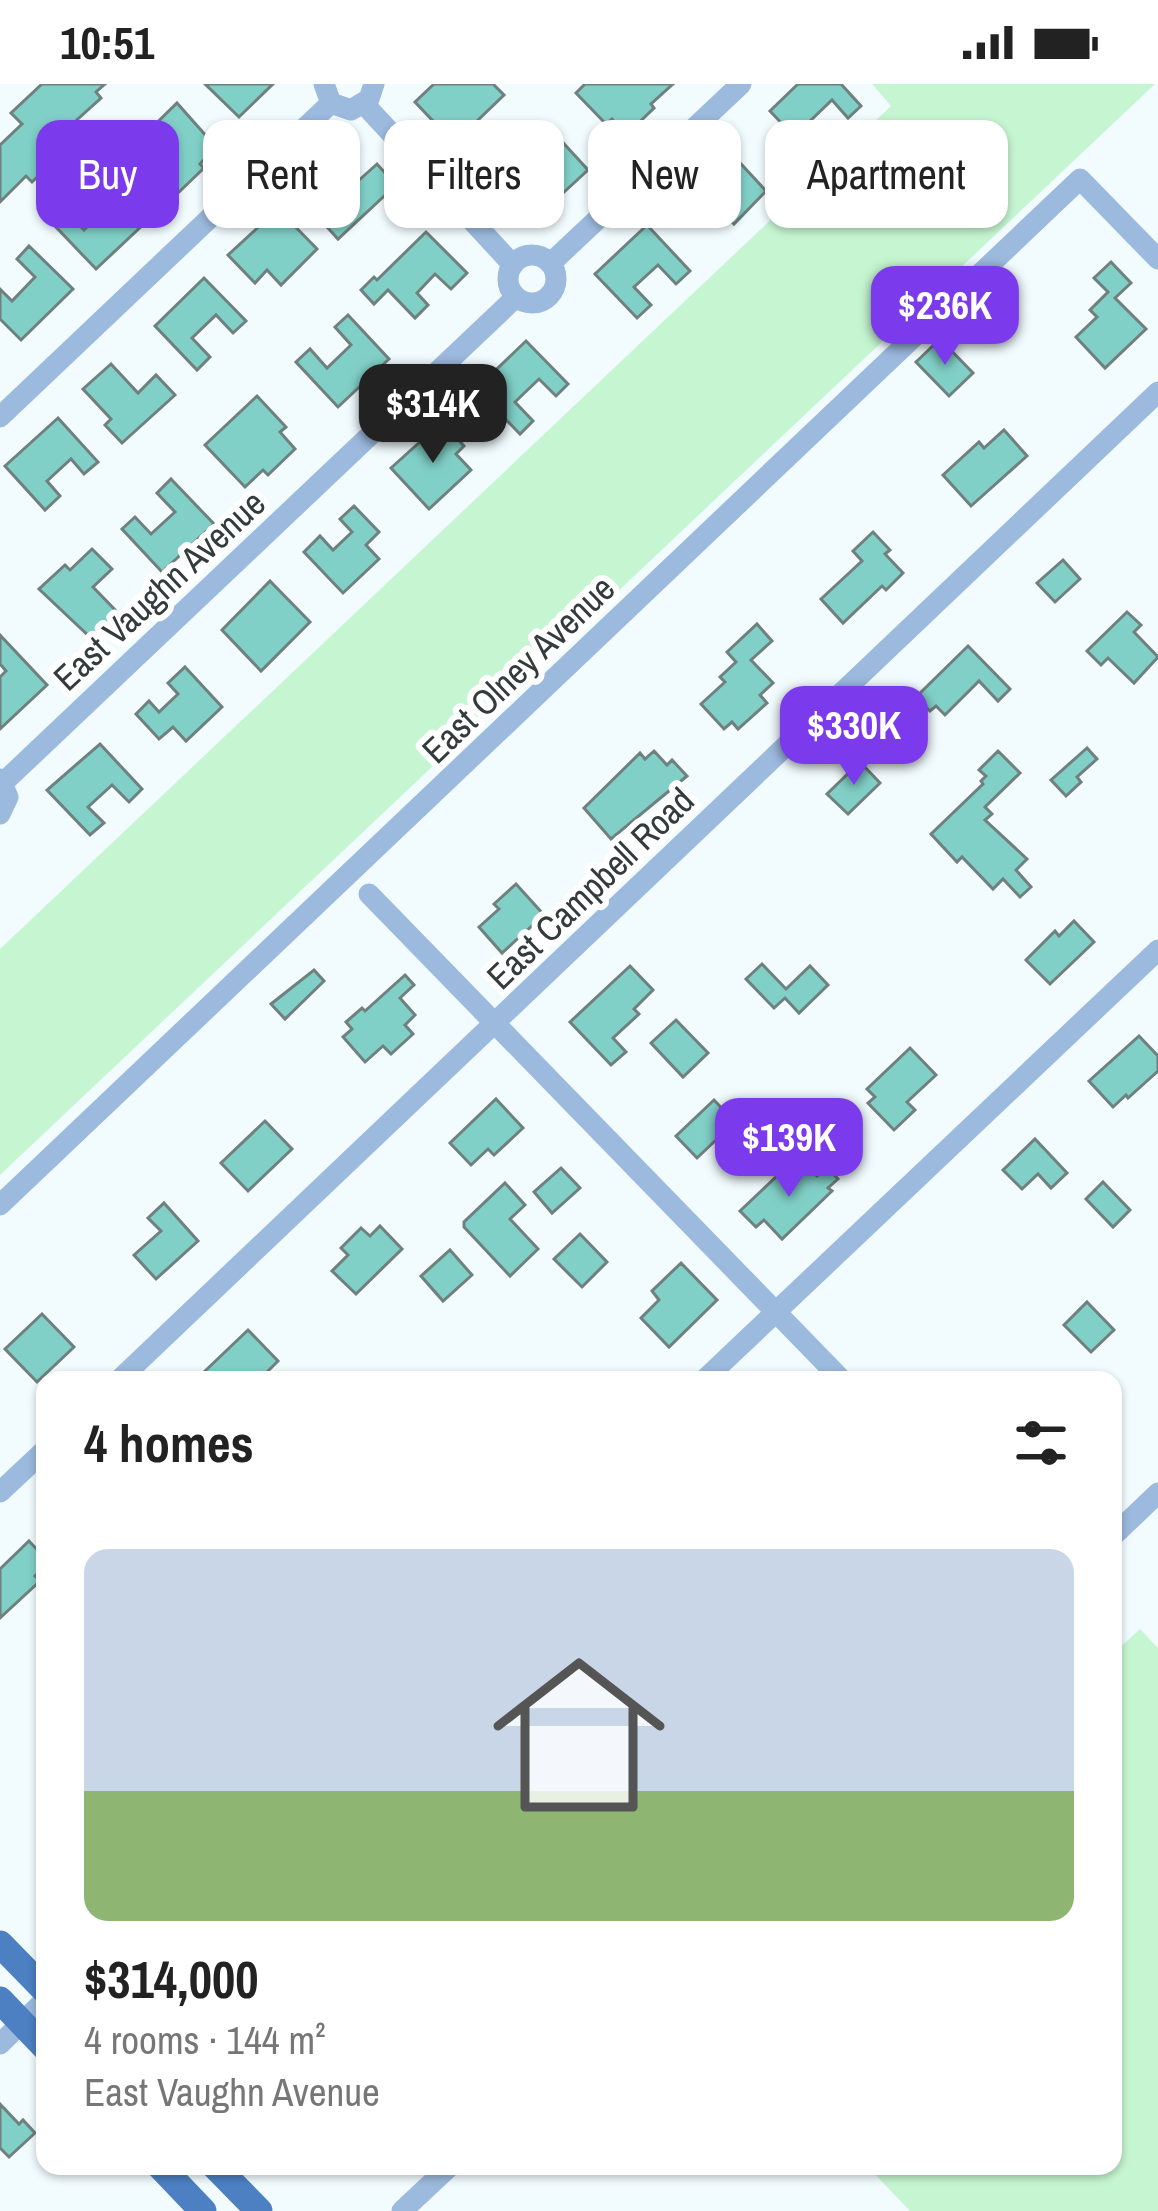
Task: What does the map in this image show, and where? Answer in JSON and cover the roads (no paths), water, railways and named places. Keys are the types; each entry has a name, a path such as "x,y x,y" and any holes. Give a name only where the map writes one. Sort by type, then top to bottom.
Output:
{"main road":[{"path":"0,1944 36,1981"},
{"path":"0,2000 36,2038"},
{"path":"169,2175 203,2211"},
{"path":"224,2175 259,2211"}],"street":[{"path":"516,297 508,281 513,265 532,254 551,263 741,84"},
{"path":"0,417 328,93 344,110 369,94 513,265"},
{"name":"East Olney Avenue","path":"0,1205 1080,179 1158,259"},
{"name":"East Vaughn Avenue","path":"0,814 8,797 2,781 516,297 531,303 546,298 556,286 551,263"},
{"name":"East Campbell Road","path":"129,1371 1158,392"},
{"path":"369,894 833,1371"},
{"path":"714,1371 1158,950"},
{"path":"0,1492 36,1458"},
{"path":"1122,1527 1158,1493"},
{"path":"0,2044 36,2009"},
{"path":"402,2211 440,2175"}]}
